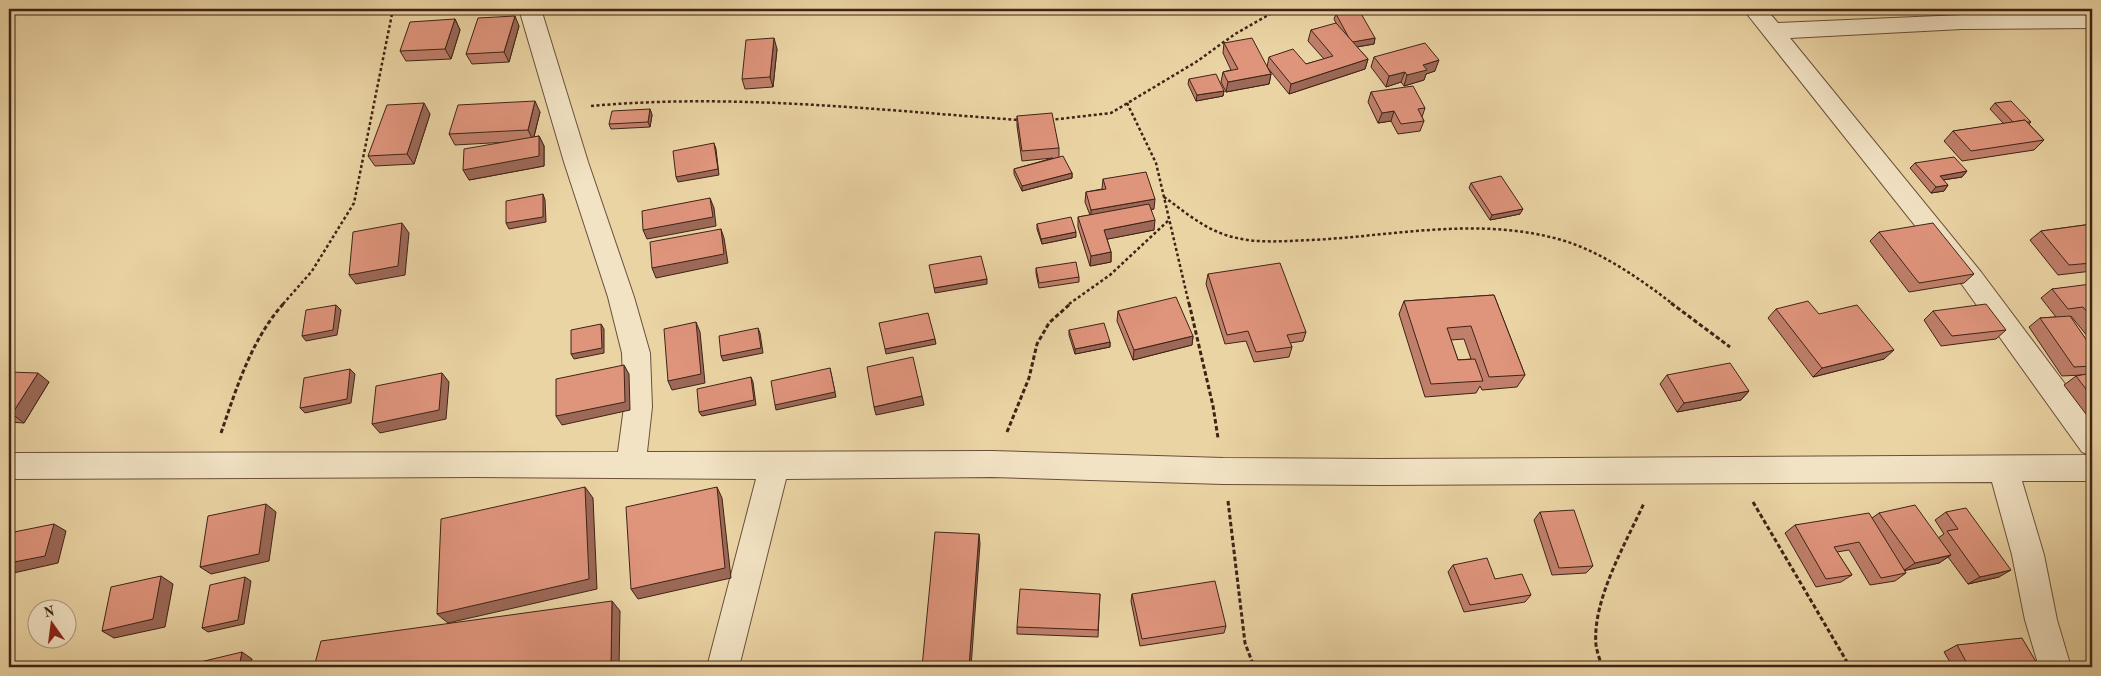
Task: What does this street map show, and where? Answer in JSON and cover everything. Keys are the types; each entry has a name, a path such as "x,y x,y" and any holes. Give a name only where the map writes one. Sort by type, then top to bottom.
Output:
{"street":[{"path":"530,9 586,195 621,296 636,352 638,407 631,466"},
{"path":"1754,9 1972,279 2092,442"},
{"path":"1772,31 1962,22 2092,21"},
{"path":"9,466 474,464 774,466 992,464 1223,471 2092,468"},
{"path":"723,667 774,466"},
{"path":"2003,468 2028,555 2041,620 2055,667"}],"path":[{"path":"210,466 245,364 270,318 312,271 354,203 393,9"},
{"path":"1047,120 1111,112 1196,62 1235,34 1279,9"},
{"path":"561,109 647,101 748,101 1021,120"},
{"path":"1127,103 1156,163 1213,406 1245,642 1254,667"},
{"path":"1164,197 1201,222 1228,236 1266,241 1331,240 1478,228 1508,230 1552,237 1589,250 1629,274 1730,347"},
{"path":"992,464 1016,413 1029,378 1037,344 1049,323 1070,303 1110,275 1169,220"},
{"path":"1602,667 1596,644 1598,620 1615,567 1659,470"},
{"path":"1734,470 1850,667"}],"building":[{"path":"1359,10 1375,38 1353,42 1336,14"},
{"path":"515,16 504,52 466,54 478,18"},
{"path":"455,19 445,49 400,51 410,22"},
{"path":"1336,23 1368,59 1291,84 1269,57 1293,49 1306,64 1333,56 1311,30"},
{"path":"774,38 770,77 742,79 746,40"},
{"path":"1252,38 1271,74 1228,82 1223,72 1238,69 1224,43"},
{"path":"1425,43 1439,60 1423,65 1427,70 1407,75 1405,72 1389,76 1374,57"},
{"path":"1216,74 1224,91 1197,95 1189,79"},
{"path":"1413,86 1425,108 1418,109 1424,121 1401,124 1394,111 1382,113 1371,92"},
{"path":"535,101 528,130 449,134 458,105"},
{"path":"2011,101 2031,122 2025,120 2013,122 1995,103"},
{"path":"424,103 407,154 368,156 387,105"},
{"path":"650,109 648,122 609,124 612,111"},
{"path":"1052,113 1059,148 1022,151 1017,116"},
{"path":"2025,120 2044,140 1971,151 1953,131"},
{"path":"539,136 539,156 463,170 464,149"},
{"path":"714,143 718,169 676,177 673,151"},
{"path":"1063,156 1072,173 1022,186 1014,169"},
{"path":"1954,157 1967,171 1940,176 1948,185 1936,187 1915,163"},
{"path":"1146,172 1155,199 1091,210 1086,192 1106,189 1103,179"},
{"path":"1501,176 1523,209 1492,215 1471,183"},
{"path":"543,194 543,217 506,223 506,201"},
{"path":"710,198 713,217 643,230 642,211"},
{"path":"1149,204 1155,220 1104,230 1111,252 1091,256 1078,217"},
{"path":"1071,217 1076,232 1041,239 1037,224"},
{"path":"402,223 398,266 349,275 353,232"},
{"path":"1933,223 1974,274 1919,283 1879,232"},
{"path":"2092,224 2092,263 2069,265 2041,231"},
{"path":"721,229 724,254 652,268 650,242"},
{"path":"981,256 987,279 934,288 929,265"},
{"path":"1076,262 1079,277 1039,283 1036,268"},
{"path":"1280,263 1306,332 1287,335 1292,347 1256,352 1248,331 1227,335 1208,274"},
{"path":"2091,284 2092,318 2083,307 2068,309 2052,289"},
{"path":"1494,295 1525,375 1489,377 1471,326 1447,328 1458,360 1475,359 1483,381 1431,384 1404,301"},
{"path":"1176,297 1193,336 1134,350 1118,311"},
{"path":"1808,301 1819,314 1857,305 1894,350 1822,368 1776,309"},
{"path":"1986,304 2006,330 1952,336 1933,311"},
{"path":"336,305 333,330 302,336 306,310"},
{"path":"928,313 935,339 885,349 879,323"},
{"path":"2070,316 2092,348 2092,366 2074,367 2040,318"},
{"path":"696,322 701,374 668,381 664,329"},
{"path":"1104,323 1110,342 1075,349 1069,330"},
{"path":"601,324 602,348 571,354 571,330"},
{"path":"758,328 761,348 721,356 719,336"},
{"path":"913,357 922,396 874,407 867,367"},
{"path":"1730,363 1749,391 1684,403 1667,375"},
{"path":"624,365 625,402 556,416 556,379"},
{"path":"830,368 835,392 775,405 771,381"},
{"path":"350,369 347,399 300,408 304,378"},
{"path":"9,372 38,373 12,414 9,414"},
{"path":"442,373 439,410 372,424 376,386"},
{"path":"2092,373 2092,397 2076,376"},
{"path":"751,377 754,400 699,412 697,389"},
{"path":"585,487 589,579 437,614 441,519"},
{"path":"717,487 725,568 631,589 626,507"},
{"path":"266,504 259,554 200,567 208,516"},
{"path":"1915,505 1951,555 1915,563 1879,513"},
{"path":"1966,508 2011,570 1980,577 1947,531 1958,529 1946,512"},
{"path":"1574,510 1593,566 1559,568 1540,512"},
{"path":"1869,513 1906,573 1881,578 1859,542 1834,547 1852,575 1826,579 1795,525"},
{"path":"54,524 45,556 9,563 9,533"},
{"path":"935,532 979,534 969,667 922,667"},
{"path":"1487,558 1495,579 1522,574 1531,595 1470,605 1453,565"},
{"path":"161,576 153,619 102,631 111,587"},
{"path":"245,577 238,620 202,628 210,585"},
{"path":"1215,581 1226,626 1142,639 1132,594"},
{"path":"1020,589 1100,594 1098,630 1017,627"},
{"path":"612,601 611,667 314,667 321,641"},
{"path":"2022,638 2039,667 1969,667 1957,645"},
{"path":"242,652 239,667 195,667 196,663"},
{"path":"734,663 856,667 733,667"}]}
